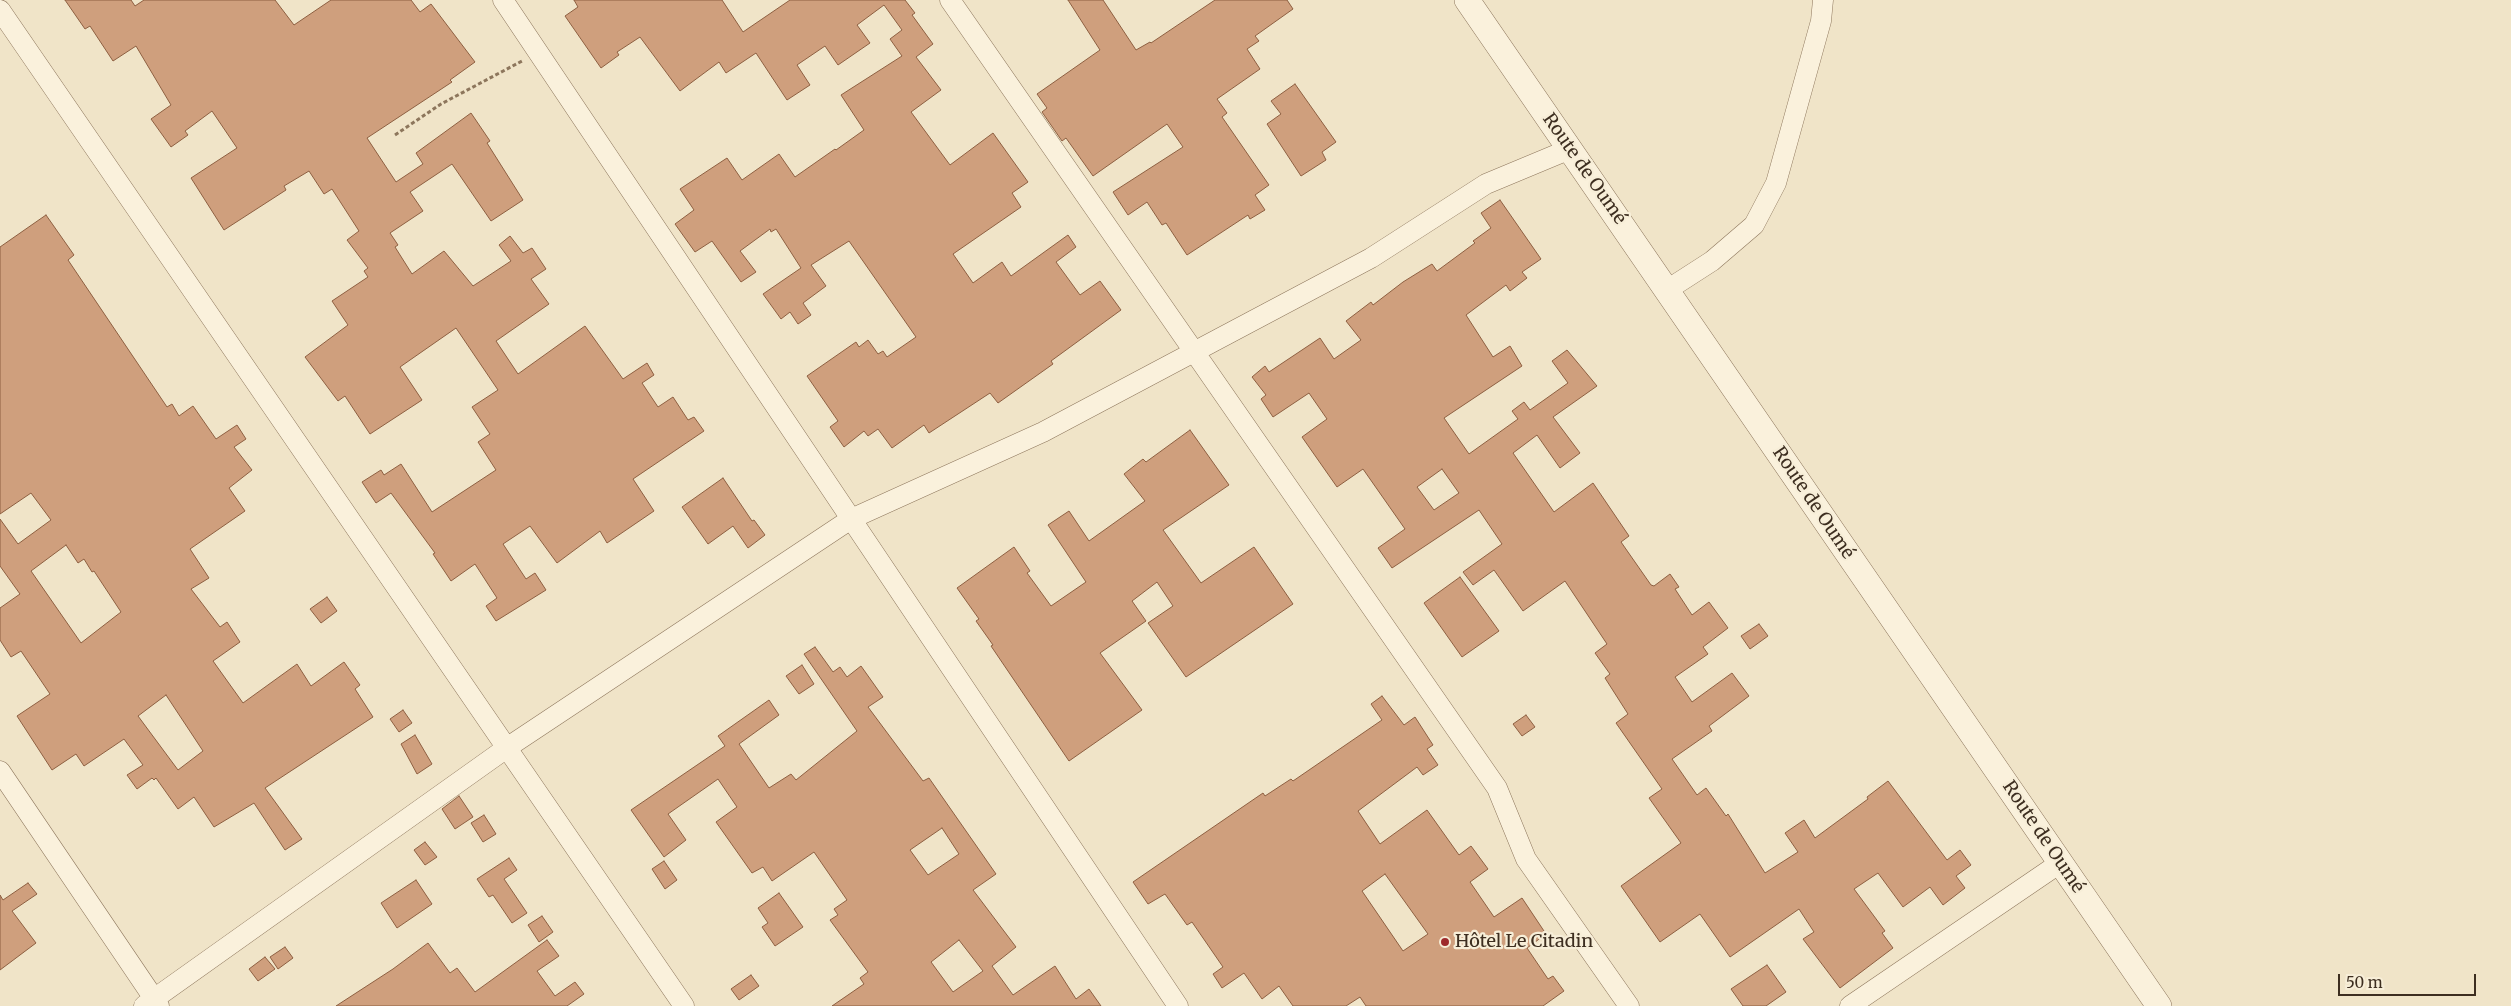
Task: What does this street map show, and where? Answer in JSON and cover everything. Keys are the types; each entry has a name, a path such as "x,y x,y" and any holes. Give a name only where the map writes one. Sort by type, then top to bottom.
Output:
{"street":[{"path":"503,0 1178,1006"},
{"path":"950,0 1497,788 1526,859 1628,1006"},
{"name":"Route de Oumé","path":"1468,0 2159,1006"},
{"path":"1667,290 1712,261 1754,225 1776,183 1821,21 1822,0"},
{"path":"1821,21 1837,0"},
{"path":"0,10 508,747 684,1006"},
{"path":"0,771 153,1004 508,747 851,519 1043,432 1195,353 1370,258 1486,184 1570,149"},
{"path":"1850,1006 2060,863"}],"path":[{"path":"395,134 466,89 538,53"}],"building":[{"path":"65,0 131,0 135,6 144,0 275,0 294,25 331,0 411,0 420,12 431,4 475,62 450,80 452,82 367,138 396,182 423,164 416,153 471,113 490,141 487,143 523,200 491,221 452,164 410,192 423,211 390,233 398,245 395,247 412,274 444,251 473,286 511,261 499,245 510,236 523,253 532,248 546,269 531,279 549,304 496,341 518,374 585,326 623,379 647,363 654,375 642,383 658,407 673,397 688,420 694,417 704,431 633,479 654,511 607,543 600,531 557,563 530,526 503,544 526,579 535,573 546,590 496,621 486,606 497,598 475,564 451,581 433,554 435,553 391,493 376,503 362,482 381,470 384,475 401,464 432,512 496,470 478,442 490,434 472,407 498,390 456,328 400,367 422,400 370,434 345,396 338,401 305,357 348,325 332,301 368,277 364,271 368,268 347,240 359,231 332,189 324,194 309,171 284,186 286,190 224,230 191,178 237,148 212,111 185,131 188,135 171,147 151,119 171,105 136,46 113,61 90,26 85,29"},
{"path":"574,0 722,0 743,32 790,0 905,0 915,13 912,15 933,44 916,57 941,90 911,112 950,165 993,133 1028,182 1012,193 1021,207 953,254 973,283 1002,262 1011,276 1068,235 1076,247 1056,262 1080,295 1100,281 1121,310 1051,361 1053,364 998,403 990,393 929,433 924,425 892,448 878,429 868,436 864,431 844,447 830,427 838,421 807,376 856,342 859,347 868,340 878,354 883,351 887,357 916,337 849,241 811,265 826,286 803,303 811,315 798,324 790,312 781,319 763,294 801,268 776,229 771,232 770,229 740,251 756,272 741,282 712,241 695,252 675,224 694,210 680,189 727,158 742,180 779,154 795,177 864,130 841,95 902,56 890,39 902,30 884,5 857,25 870,43 838,65 825,46 797,65 810,85 787,100 756,53 726,73 719,62 680,91 640,37 617,52 619,55 601,68 565,16 578,7"},
{"path":"1068,0 1103,0 1136,50 1151,43 1215,0 1287,0 1293,9 1255,36 1259,41 1247,49 1260,69 1217,99 1227,113 1222,117 1269,185 1255,195 1265,210 1250,219 1248,215 1187,255 1166,223 1162,225 1147,202 1128,215 1113,192 1183,147 1167,124 1093,176 1066,138 1062,141 1042,112 1047,108 1037,94 1100,50"},
{"path":"1295,84 1336,142 1322,152 1326,160 1301,176 1267,124 1281,114 1271,101"},
{"path":"1500,200 1541,259 1522,272 1527,278 1510,291 1506,285 1466,315 1493,357 1510,346 1522,366 1444,418 1469,454 1518,419 1512,411 1524,402 1530,410 1568,383 1552,361 1567,350 1597,386 1553,417 1580,453 1560,468 1537,435 1513,453 1554,512 1593,483 1629,536 1621,542 1651,585 1654,586 1670,574 1679,587 1675,589 1692,615 1709,602 1728,628 1703,647 1708,654 1675,677 1692,702 1732,673 1749,696 1709,726 1712,731 1672,759 1697,795 1706,788 1726,816 1728,814 1765,873 1798,852 1785,833 1804,820 1815,838 1868,799 1867,797 1888,781 1947,860 1960,850 1971,865 1956,876 1965,888 1943,905 1930,887 1903,907 1878,873 1854,889 1885,931 1882,933 1893,948 1840,988 1803,939 1814,932 1799,909 1730,957 1700,914 1660,942 1621,886 1681,843 1649,798 1662,789 1616,723 1628,714 1605,678 1610,674 1595,653 1607,644 1565,581 1523,611 1494,570 1473,585 1463,572 1502,544 1479,510 1392,568 1378,548 1405,529 1363,469 1337,487 1302,437 1327,419 1309,393 1273,417 1261,399 1266,395 1252,377 1265,366 1269,372 1320,338 1334,359 1361,340 1346,321 1371,302 1373,305 1403,282 1432,264 1437,271 1475,243 1473,241 1491,228 1481,213","holes":["1442,469 1459,493 1434,510 1417,487"]},
{"path":"46,215 74,255 68,260 167,407 172,404 179,416 193,406 216,439 237,425 246,439 234,447 252,470 229,488 245,511 190,549 209,578 191,589 220,627 227,622 240,642 213,661 243,703 297,664 311,686 344,662 360,685 355,689 373,717 265,788 302,839 285,850 254,803 214,827 194,797 178,809 156,778 154,780 152,778 137,789 127,775 143,765 124,739 84,766 76,754 52,770 17,716 50,694 21,651 11,657 0,640 0,608 20,594 0,566 0,519 18,544 51,520 31,493 0,514 0,247","holes":["66,545 78,563 84,559 92,572 94,571 121,612 81,643 31,571","166,695 203,751 178,770 138,716"]},
{"path":"1190,430 1229,485 1163,530 1201,583 1254,547 1293,604 1186,677 1148,623 1173,606 1157,582 1132,601 1146,621 1100,653 1142,710 1069,761 991,646 993,645 976,621 979,619 957,588 1014,547 1030,571 1027,573 1051,606 1086,582 1048,525 1069,511 1089,541 1145,501 1124,474 1143,459 1146,462"},
{"path":"723,478 752,521 754,520 765,535 748,548 733,526 708,544 682,507"},
{"path":"1460,577 1499,631 1462,657 1424,603"},
{"path":"327,597 337,611 321,623 310,609"},
{"path":"1759,624 1768,636 1750,649 1741,636"},
{"path":"815,647 833,672 840,667 847,677 861,666 883,697 868,707 923,781 929,778 996,874 973,890 1016,947 992,966 1013,995 1055,966 1076,999 1089,989 1101,1006 832,1006 864,984 860,978 868,972 830,920 838,915 834,909 847,900 814,852 772,881 763,867 752,873 716,822 737,807 718,779 668,814 686,840 664,857 631,810 725,746 718,736 769,700 779,715 739,744 769,788 791,774 796,780 857,731 804,654","holes":["942,828 959,854 928,875 910,850","959,940 983,971 953,992 931,962"]},
{"path":"802,665 814,684 799,694 786,676"},
{"path":"1382,696 1404,725 1415,717 1433,745 1427,749 1438,765 1423,775 1417,767 1358,811 1380,844 1427,810 1459,855 1471,846 1488,869 1470,882 1494,917 1522,898 1546,934 1527,948 1548,979 1553,976 1564,991 1543,1006 1366,1006 1360,997 1346,1006 1293,1006 1279,986 1262,999 1244,973 1222,988 1213,974 1223,967 1192,922 1187,925 1165,894 1148,904 1133,882 1263,793 1265,796 1291,779 1293,781 1382,720 1371,704","holes":["1385,874 1428,934 1403,951 1362,891"]},
{"path":"403,710 412,723 399,732 390,719"},
{"path":"1526,715 1535,727 1522,736 1513,724"},
{"path":"415,735 432,764 417,774 401,744"},
{"path":"459,796 473,817 455,829 442,809"},
{"path":"484,815 496,834 483,842 471,823"},
{"path":"425,842 437,857 425,865 414,850"},
{"path":"509,858 517,870 504,879 527,913 512,923 493,895 489,897 477,879"},
{"path":"664,861 677,880 665,889 652,869"},
{"path":"416,880 432,904 397,928 381,903"},
{"path":"28,883 37,894 12,911 36,943 0,970 0,895 3,900"},
{"path":"779,893 803,927 775,946 762,927 768,923 758,908"},
{"path":"542,916 553,932 539,942 528,925"},
{"path":"547,940 559,956 537,971 555,996 575,982 584,994 567,1006 336,1006 393,969 428,943 450,973 457,968 475,992"},
{"path":"285,947 293,958 278,969 270,957"},
{"path":"265,957 275,969 258,981 249,969"},
{"path":"1767,965 1786,992 1766,1006 1743,1006 1731,989"},
{"path":"751,975 759,986 739,1000 731,989"}],"place":[{"name":"Hôtel Le Citadin","path":"1445,942"}]}
